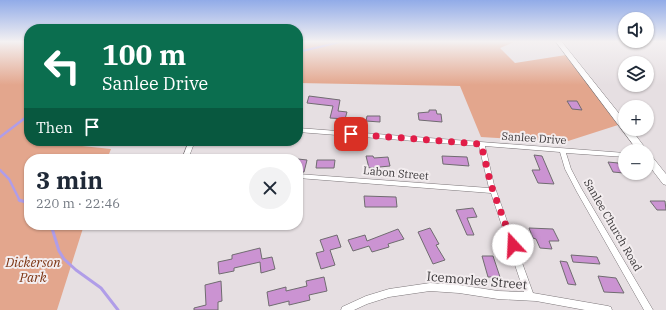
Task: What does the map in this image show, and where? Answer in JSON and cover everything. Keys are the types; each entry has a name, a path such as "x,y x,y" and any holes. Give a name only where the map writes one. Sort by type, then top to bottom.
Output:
{"main road":[{"path":"570,56 618,118"},
{"path":"654,165 666,181"}],"street":[{"name":"Sanlee Drive","path":"303,130 618,154"},
{"path":"481,144 493,191 530,297"},
{"name":"Sanlee Church Road","path":"562,150 568,169 579,190 649,310"},
{"name":"Labon Street","path":"303,176 493,191"},
{"name":"Icemorlee Street","path":"345,310 366,300 389,293 430,287 530,297 608,310"}],"green space":[{"name":"Dickerson Park","path":"0,56 24,56 24,146 82,146 111,149 109,154 24,154 24,230 82,230 57,310 0,310"},
{"path":"303,56 508,56 515,63 557,56 567,56 618,125 565,142 481,137 460,86 303,83"}],"building":[{"path":"309,96 340,100 338,111 347,112 345,119 330,118 333,106 307,103"},
{"path":"567,101 577,101 582,110 572,109"},
{"path":"429,110 436,110 437,114 441,114 442,122 419,120 418,113 429,112"},
{"path":"367,116 380,116 380,122 366,121"},
{"path":"534,155 542,156 554,184 538,183 532,170 540,170"},
{"path":"366,156 373,156 374,158 388,157 390,166 369,168"},
{"path":"442,156 467,157 469,166 443,164"},
{"path":"303,160 307,160 303,172"},
{"path":"317,160 335,160 334,168 316,168"},
{"path":"608,162 618,163 618,172 613,172"},
{"path":"364,196 396,197 397,207 365,207"},
{"path":"650,201 665,201 666,210 657,210"},
{"path":"473,208 477,217 467,218 474,235 467,235 456,210"},
{"path":"430,228 439,244 436,245 445,260 433,264 418,232"},
{"path":"529,228 553,229 559,241 549,241 552,249 540,248 536,239 533,238"},
{"path":"398,229 404,239 388,244 389,247 372,252 369,246 353,251 348,240 365,235 367,241"},
{"path":"337,235 341,247 330,250 335,265 321,269 316,253 324,251 320,240"},
{"path":"260,248 262,259 272,257 275,269 261,273 260,262 234,268 234,271 219,274 218,262 232,259 232,255"},
{"path":"571,255 597,257 600,264 573,262"},
{"path":"482,256 493,256 500,277 488,277"},
{"path":"560,261 567,262 576,285 568,284"},
{"path":"598,276 616,278 624,293 604,292"},
{"path":"324,277 327,291 309,295 310,300 289,305 289,301 269,306 267,292 286,287 286,291 307,286 306,281"},
{"path":"221,281 222,301 218,302 218,310 194,310 194,308 206,305 205,285"}],"waterway":[{"path":"0,137 24,119"},
{"path":"0,170 9,179 20,200"},
{"path":"20,200 24,202"},
{"path":"53,230 59,251 64,259 76,270 101,288 118,310"}],"route":[{"path":"351,134 481,144 491,185 513,245"}]}
